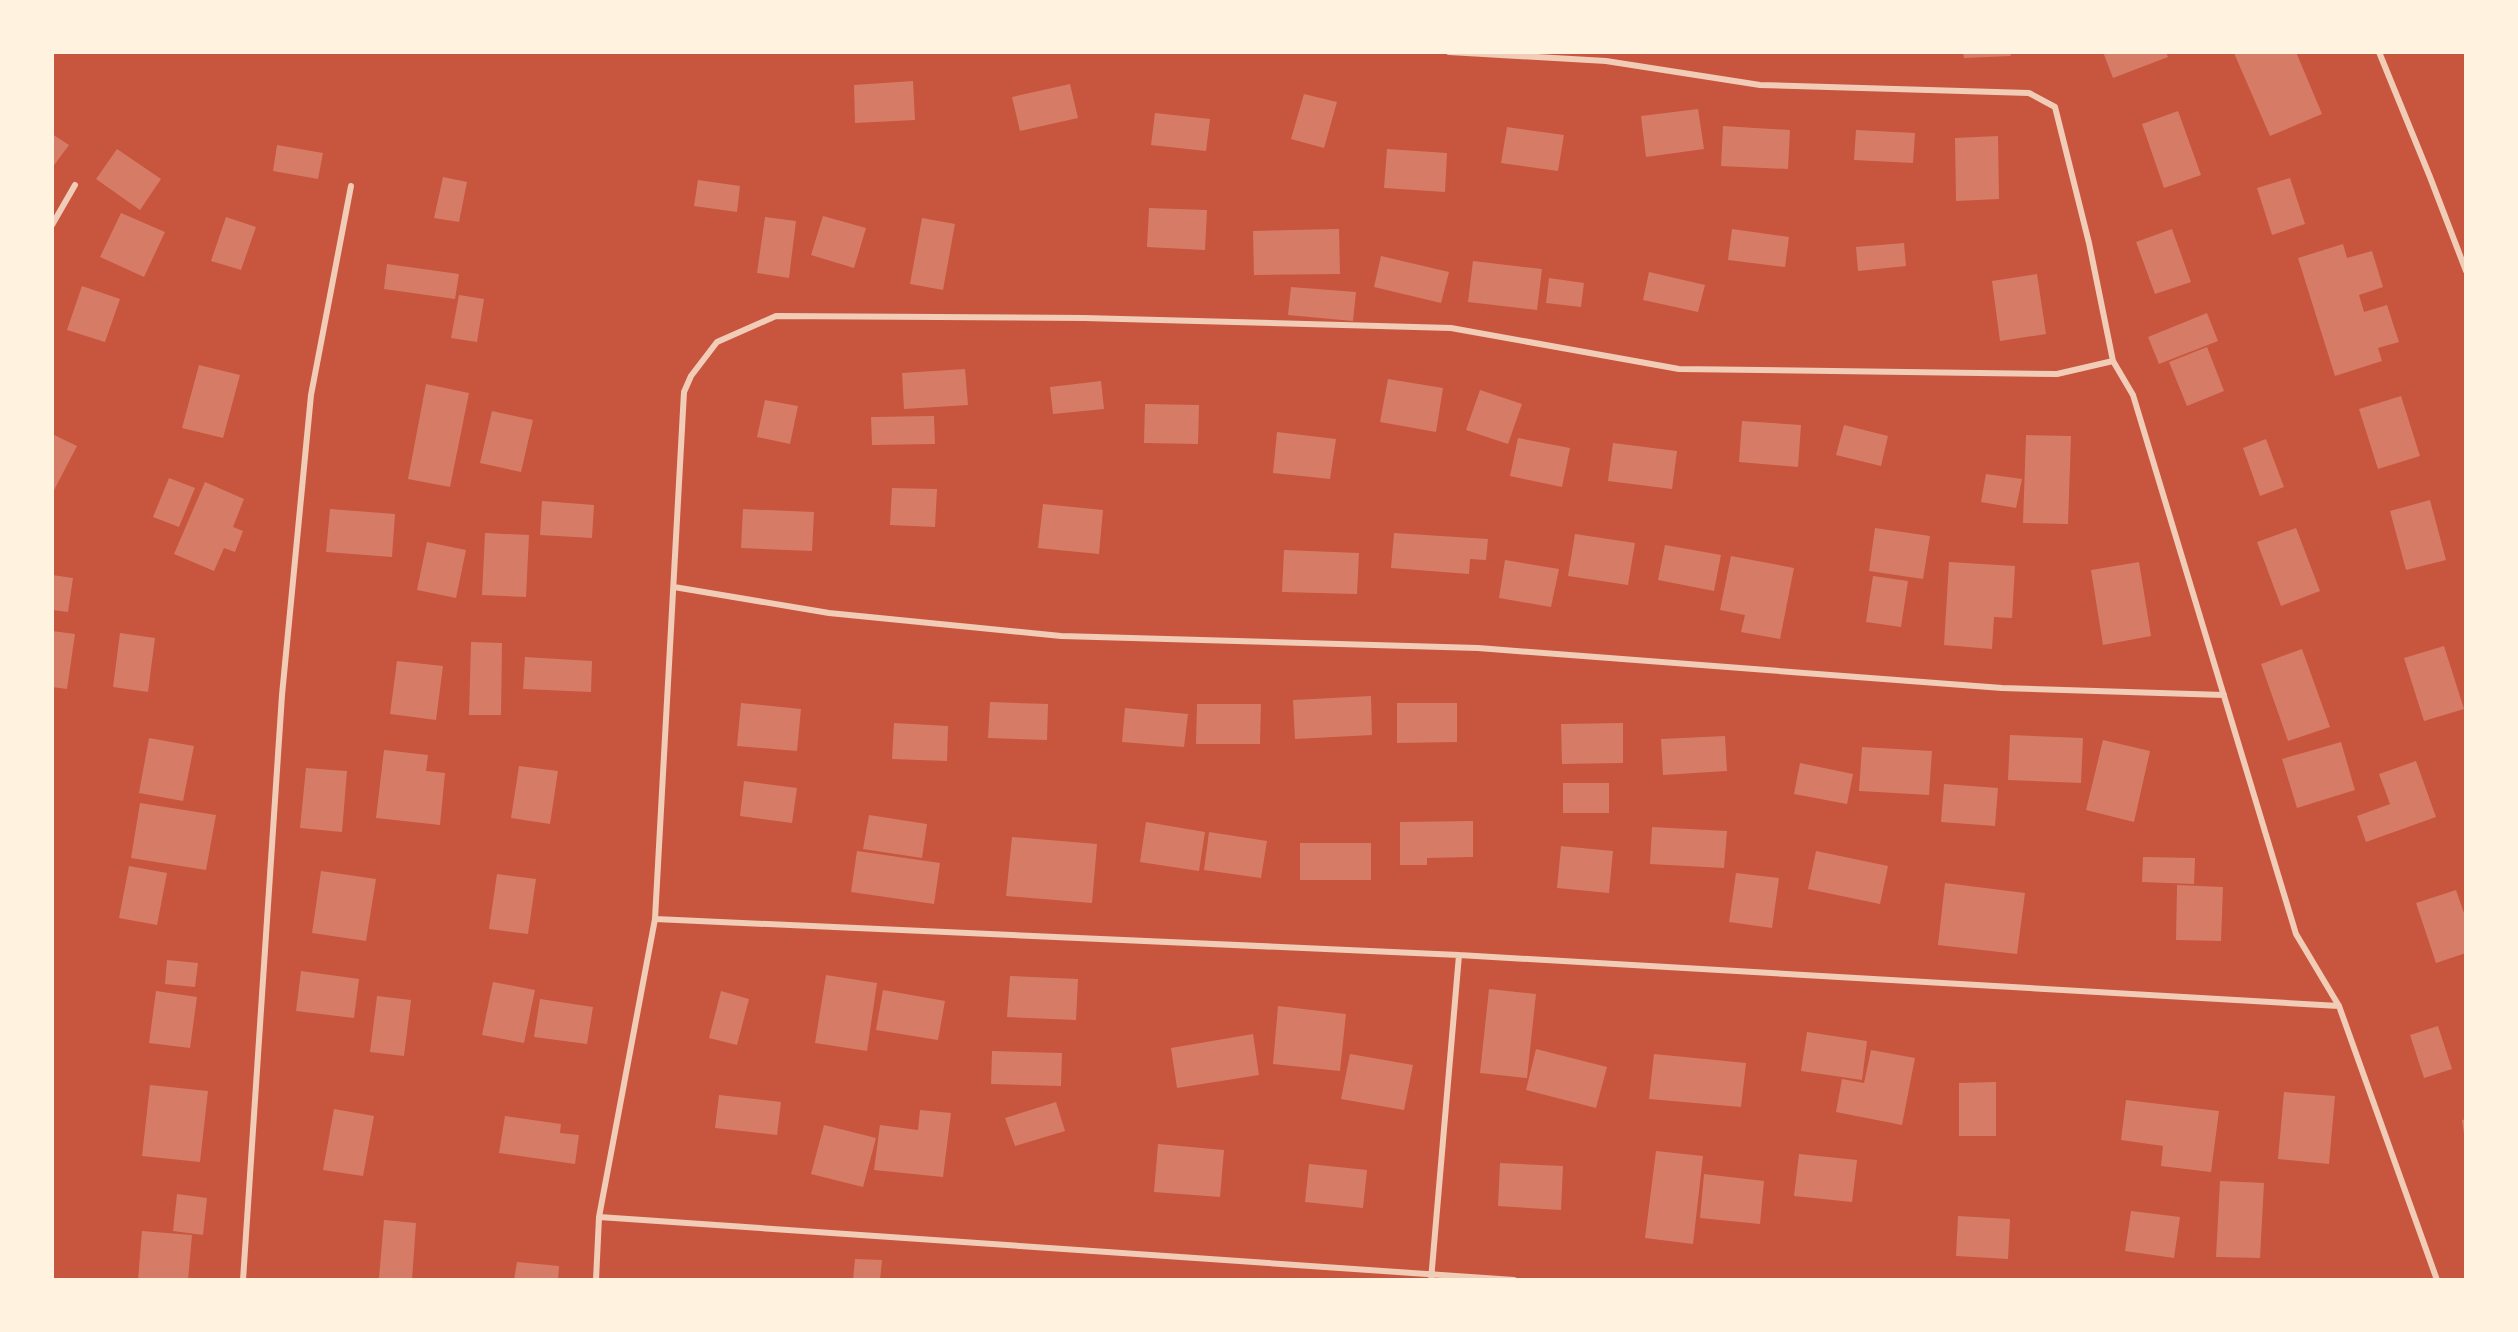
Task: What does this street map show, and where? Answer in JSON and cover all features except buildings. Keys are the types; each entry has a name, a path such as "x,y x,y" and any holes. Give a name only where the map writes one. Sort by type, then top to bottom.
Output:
{"street":[{"path":"1449,52 1606,61 1760,85 2029,93 2055,106 2090,243 2113,361 2133,395 2296,934 2339,1006 2438,1280"},
{"path":"2379,52 2466,271"},
{"path":"52,225 75,184"},
{"path":"243,1280 282,695 311,395 351,186"},
{"path":"596,1280 599,1217 655,919 684,392 691,376 717,342 776,316 1084,318 1451,328 1679,369 2057,374 2113,361"},
{"path":"674,587 829,613 1061,636 1478,648 2002,688 2224,695"},
{"path":"655,919 1459,955 2339,1006"},
{"path":"1431,1276 1459,955"},
{"path":"599,1217 1514,1280"}]}
